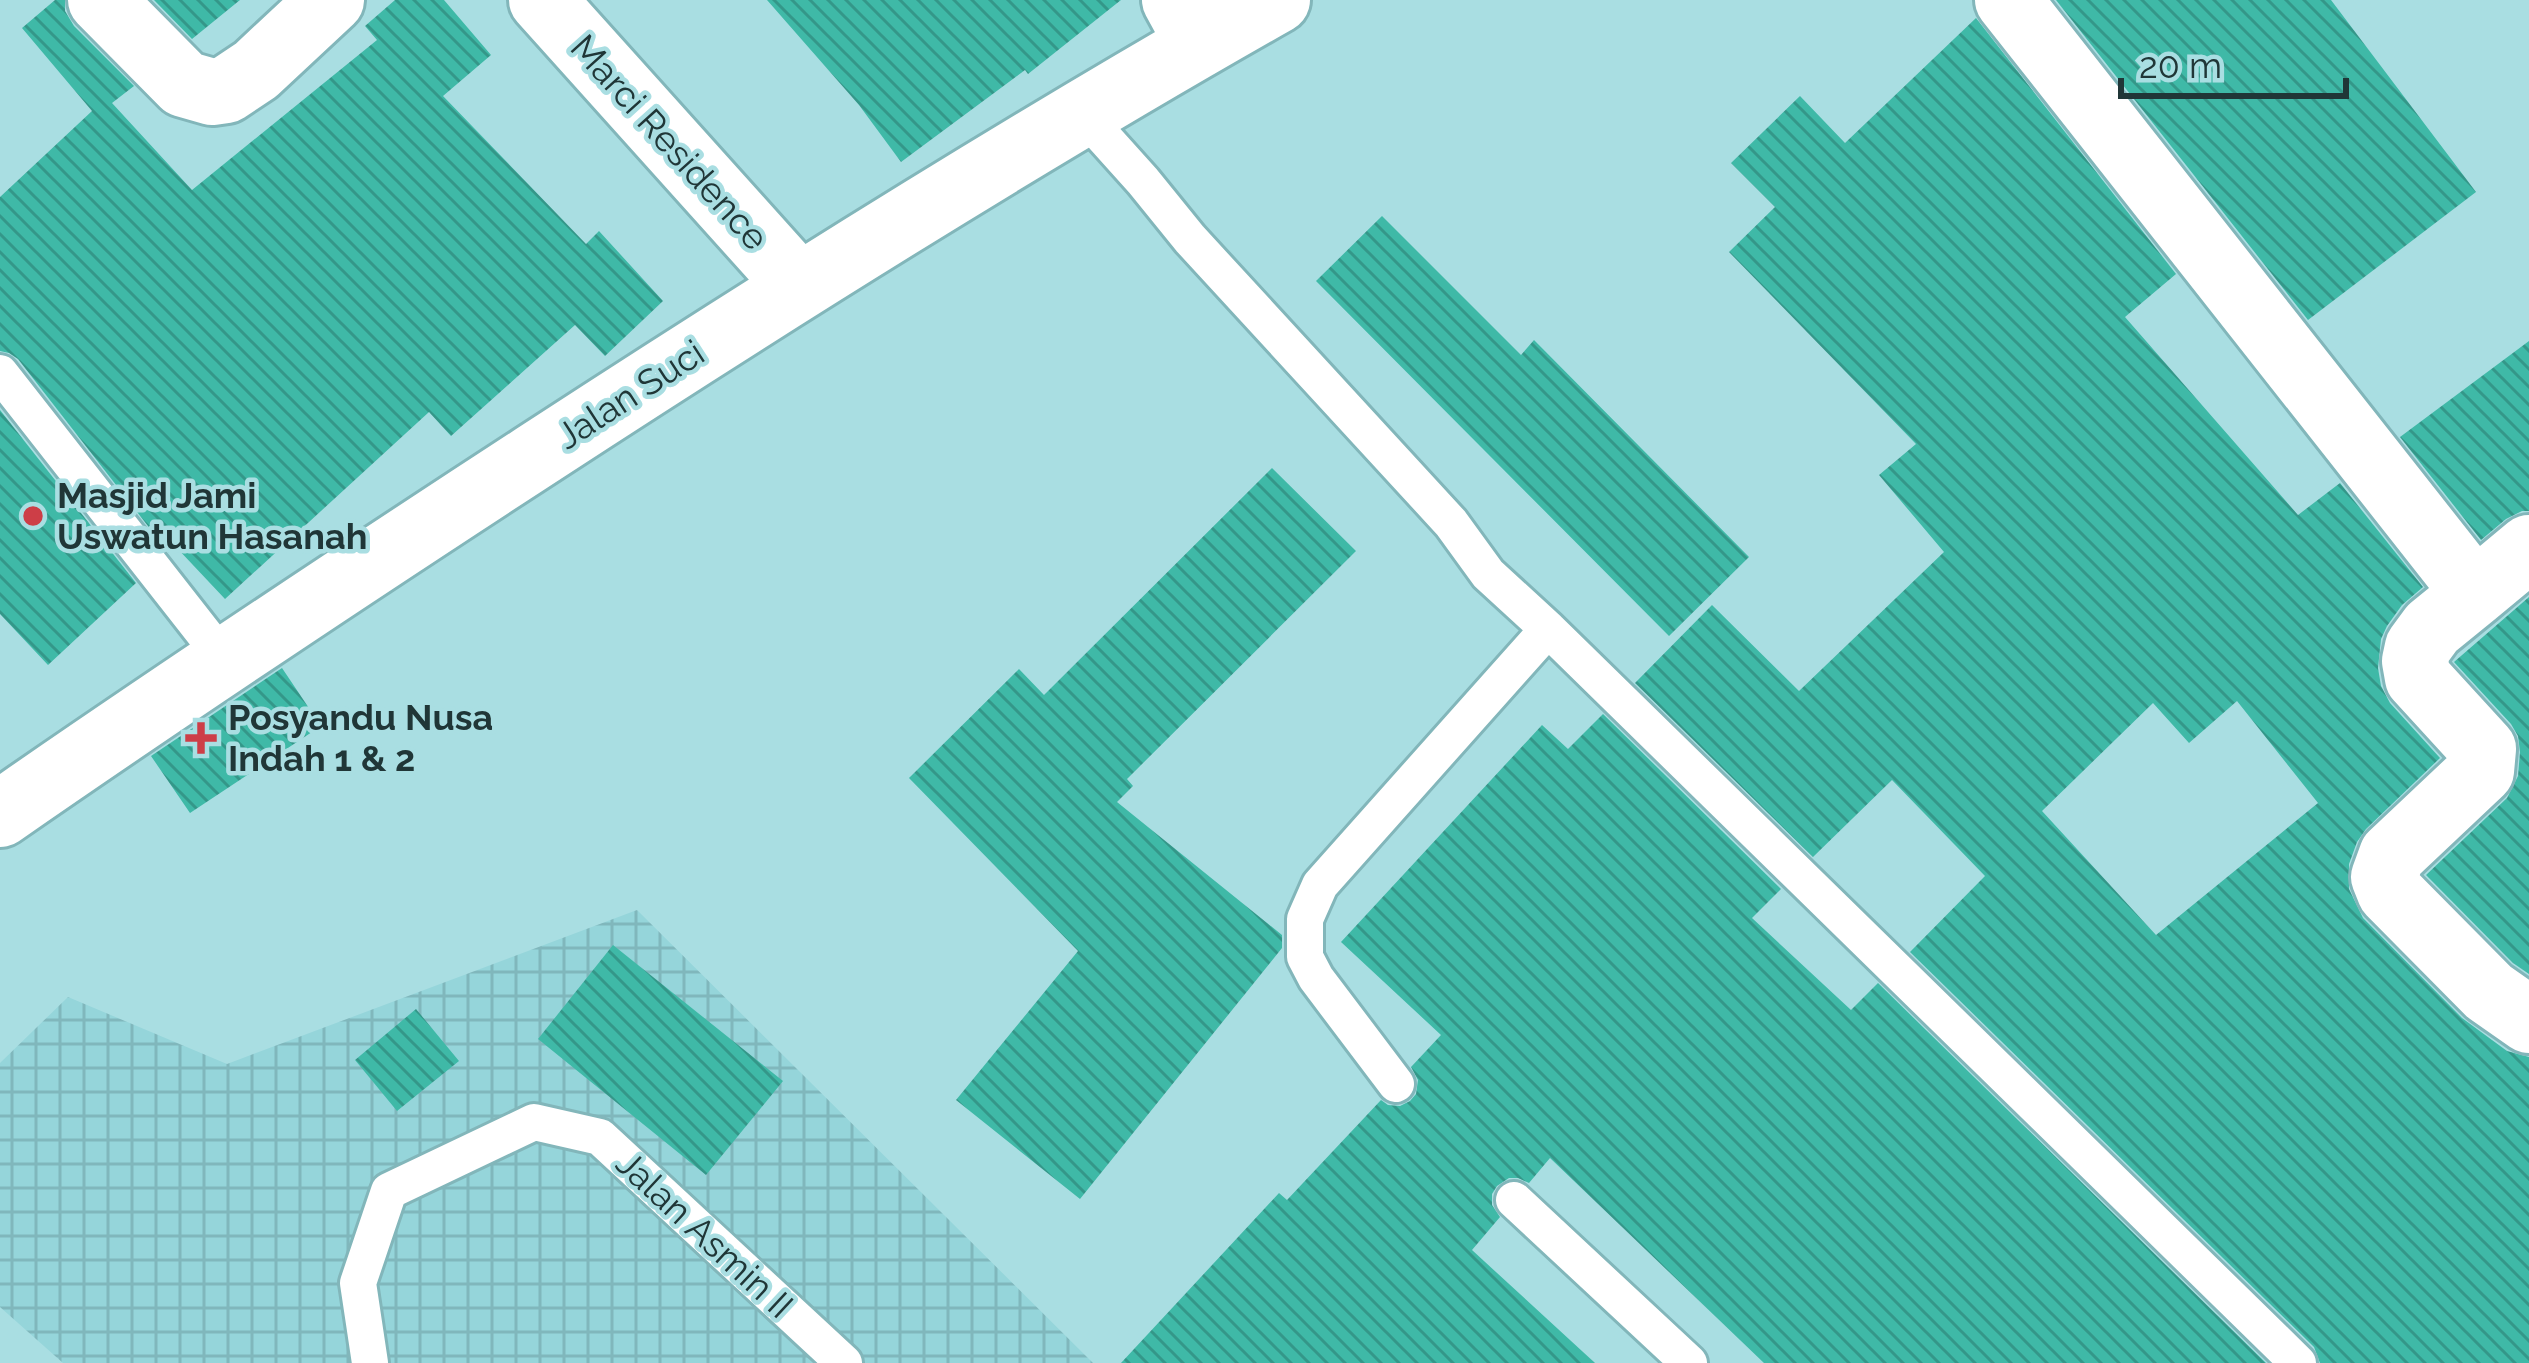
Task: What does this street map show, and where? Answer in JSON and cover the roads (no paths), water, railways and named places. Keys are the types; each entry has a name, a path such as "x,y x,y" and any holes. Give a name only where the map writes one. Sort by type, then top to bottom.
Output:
{"street":[{"path":"101,0 184,84 212,92 226,90 256,70 331,0"},
{"name":"Marci Residence","path":"542,0 798,285"},
{"name":"Jalan Suci","path":"0,814 224,659 798,285 1082,112 1187,22 1277,0"},
{"path":"2008,0 2475,593"},
{"path":"2529,548 2432,628 2418,647 2414,661 2418,678 2483,749 2481,771 2392,855 2384,878 2390,892 2489,992 2529,1019"}],"lane":[{"path":"1082,112 1190,239 1451,524 1488,574 2298,1363"},
{"path":"0,374 224,659"},
{"path":"1396,1084 1316,979 1306,957 1305,919 1319,885 1548,628"},
{"name":"Jalan Asmin II","path":"370,1363 358,1283 389,1191 534,1123 600,1137 844,1363"},
{"path":"1514,1200 1689,1363"}],"place":[{"name":"Masjid Jami Uswatun Hasanah","path":"33,516"},
{"name":"Posyandu Nusa Indah 1 & 2","path":"201,738"}]}
